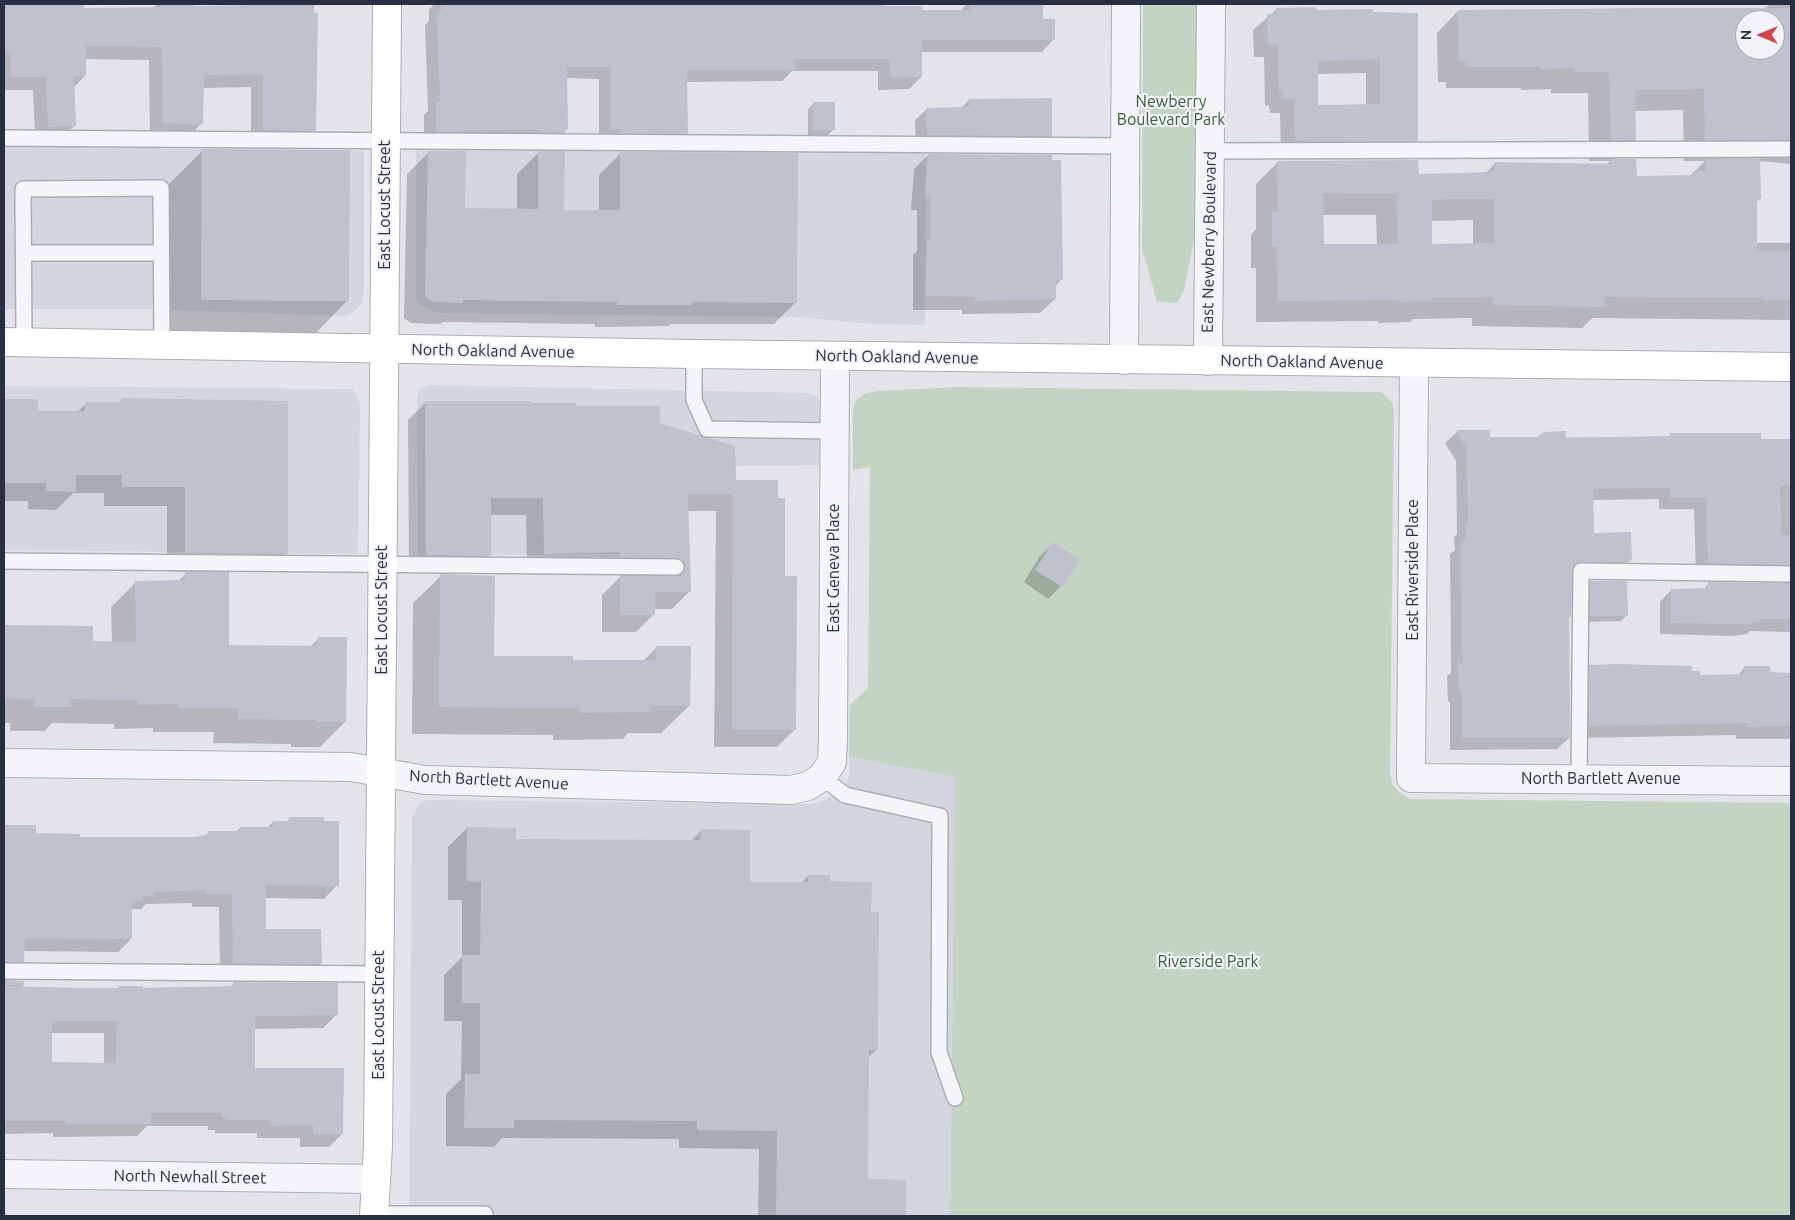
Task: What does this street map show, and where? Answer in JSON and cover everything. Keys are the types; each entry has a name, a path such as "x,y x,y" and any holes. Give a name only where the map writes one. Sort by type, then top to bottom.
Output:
{"main road":[{"name":"East Locust Street","path":"374,1215 379,974 387,4"},
{"name":"North Oakland Avenue","path":"14,342 384,350 1791,367"}],"street":[{"path":"1124,360 1126,4"},
{"name":"East Newberry Boulevard","path":"1208,361 1211,4"},
{"name":"East Geneva Place","path":"822,777 832,762 834,739 835,356"},
{"name":"East Riverside Place","path":"1411,778 1414,363"},
{"name":"North Bartlett Avenue","path":"4,763 350,767 425,780 791,790 808,786 822,777"},
{"name":"North Bartlett Avenue","path":"1411,778 1791,780"},
{"name":"North Newhall Street","path":"4,1174 376,1179"}],"lane":[{"path":"4,138 1125,146"},
{"path":"1210,151 1791,149"},
{"path":"14,342 24,254 23,189 161,188 162,345"},
{"path":"24,254 161,253"},
{"path":"694,354 694,400 707,429 835,432"},
{"path":"4,561 676,568"},
{"path":"1579,779 1581,571 1791,574"},
{"path":"822,777 846,795 940,816 939,1052 955,1098"},
{"path":"4,971 379,974"},
{"path":"374,1215 485,1214"}],"shaded area":[{"path":"4,146 364,151 364,290 362,303 351,314 343,316 142,309 4,309"},
{"path":"416,148 926,153 925,325 873,324 799,317 438,313 432,311 419,304 416,300"},
{"path":"431,385 810,393 817,397 820,403 820,465 658,467 658,553 418,556 417,399 420,388"},
{"path":"4,386 352,389 360,405 358,554 4,550"},
{"path":"849,757 955,777 950,1216 409,1216 412,818 419,804 427,800 810,804 824,800 844,789 849,776"}],"green space":[{"name":"Newberry Boulevard Park","path":"1143,4 1200,4 1198,219 1184,291 1177,303 1157,302 1142,249"},
{"name":"Riverside Park","path":"957,387 1380,392 1385,395 1392,402 1394,412 1390,775 1393,785 1401,794 1411,799 1791,803 1791,1216 950,1216 955,777 849,757 850,705 868,688 870,467 853,470 853,408 856,400 864,394 877,391"}],"building":[{"path":"4,4 84,4 84,8 161,7 161,4 194,4 194,6 314,4 314,13 318,13 316,131 263,130 263,74 204,75 203,124 163,123 162,47 86,46 86,76 74,76 76,126 48,127 46,77 11,77 11,53 4,53"},
{"path":"441,4 883,4 883,6 922,6 922,10 970,10 970,4 1043,4 1043,19 1055,19 1055,40 922,40 922,77 890,78 890,59 795,59 795,70 687,70 688,134 620,133 620,129 611,129 611,67 567,67 568,129 565,129 565,133 539,132 539,130 527,129 436,132 436,102 440,101 437,11 441,11"},
{"path":"1316,7 1317,10 1373,9 1373,12 1418,13 1418,141 1295,141 1294,99 1284,99 1283,92 1279,92 1278,43 1268,44 1267,14 1276,14 1276,8","holes":["1380,59 1380,104 1318,105 1318,61"]},
{"path":"1791,8 1791,140 1705,140 1704,89 1635,90 1636,140 1611,140 1609,72 1573,72 1573,68 1467,67 1467,61 1459,61 1458,10"},
{"path":"1052,98 1052,136 927,135 926,108 969,107 969,99"},
{"path":"813,102 835,102 835,130 813,130"},
{"path":"202,149 350,150 349,301 201,300"},
{"path":"428,151 466,151 465,208 538,209 538,151 565,151 564,210 620,210 620,152 798,153 797,303 692,302 692,305 617,305 617,302 463,300 463,303 433,302 425,296"},
{"path":"928,154 1052,155 1052,160 1061,160 1063,280 1056,280 1056,299 975,301 975,297 926,296 927,240 931,240 931,197 925,196"},
{"path":"1760,158 1761,199 1757,199 1757,251 1791,250 1791,300 1762,300 1762,298 1605,297 1605,307 1493,305 1493,297 1432,298 1432,301 1399,302 1399,300 1278,301 1277,247 1272,247 1272,212 1278,212 1277,161 1418,160 1419,174 1495,172 1495,162 1611,164 1611,159 1636,159 1637,176 1694,175 1694,171 1706,171 1706,159","holes":["1323,193 1397,194 1398,244 1324,244","1494,199 1494,243 1432,244 1432,200"]},
{"path":"122,398 288,401 288,554 185,553 185,487 122,487 122,475 76,475 76,492 46,491 46,483 4,483 4,399 38,399 38,411 85,411 85,402 122,402"},
{"path":"425,401 531,401 531,403 576,403 576,406 660,406 660,423 735,446 736,480 778,480 778,498 785,498 785,576 797,576 796,730 732,730 733,494 688,494 691,592 655,592 655,615 620,615 620,576 676,576 684,571 684,562 676,558 620,557 620,552 544,554 543,498 491,498 491,556 426,555"},
{"path":"1456,430 1490,430 1490,437 1537,437 1544,432 1566,431 1566,438 1670,436 1670,433 1761,433 1761,439 1791,439 1791,486 1780,486 1781,535 1791,534 1791,565 1708,563 1706,498 1670,498 1670,488 1593,489 1594,533 1631,532 1632,560 1627,562 1581,562 1573,567 1571,617 1569,617 1570,738 1462,738 1462,691 1459,691 1458,663 1462,663 1461,541 1466,541 1465,524 1468,524 1467,449"},
{"path":"1053,542 1080,560 1062,587 1035,570"},
{"path":"185,572 229,572 229,645 317,646 318,637 347,637 346,722 238,719 238,708 178,708 178,704 138,705 138,700 71,699 71,707 34,707 35,699 4,698 4,625 93,626 93,641 136,642 135,581 185,580"},
{"path":"440,574 495,576 494,656 573,656 573,660 656,660 656,646 691,646 690,706 651,706 651,712 580,713 579,708 439,707"},
{"path":"1590,581 1627,581 1628,616 1590,616"},
{"path":"1708,582 1791,583 1791,619 1759,619 1760,622 1745,624 1671,623 1671,589 1708,588"},
{"path":"1589,665 1692,666 1692,671 1700,671 1700,675 1744,674 1744,666 1770,666 1770,672 1791,673 1791,726 1747,727 1747,723 1589,726"},
{"path":"289,817 324,817 324,821 339,821 339,886 266,885 266,929 321,929 322,964 233,963 232,894 205,894 205,890 155,892 155,897 142,896 142,901 132,901 132,939 25,938 24,962 4,962 4,825 36,825 36,833 80,834 80,837 193,837 208,835 208,831 240,831 240,827 273,827 273,821 289,821"},
{"path":"467,827 516,828 516,839 700,840 701,829 750,830 750,882 808,882 808,875 830,875 830,881 872,882 871,912 879,912 878,1050 869,1050 868,1179 906,1180 906,1216 776,1216 777,1131 697,1130 697,1121 514,1120 514,1128 464,1128 465,1074 480,1074 480,1003 462,1003 462,955 480,955 481,882 466,881"},
{"path":"4,980 24,981 24,985 4,985"},
{"path":"233,982 338,983 338,1015 255,1016 255,1068 344,1068 343,1134 313,1134 313,1125 270,1126 270,1120 228,1120 228,1117 221,1117 221,1113 151,1113 151,1124 66,1124 66,1121 4,1121 4,986 118,989 118,986 143,986 143,988 234,986","holes":["52,1021 117,1021 116,1063 52,1062"]}]}
